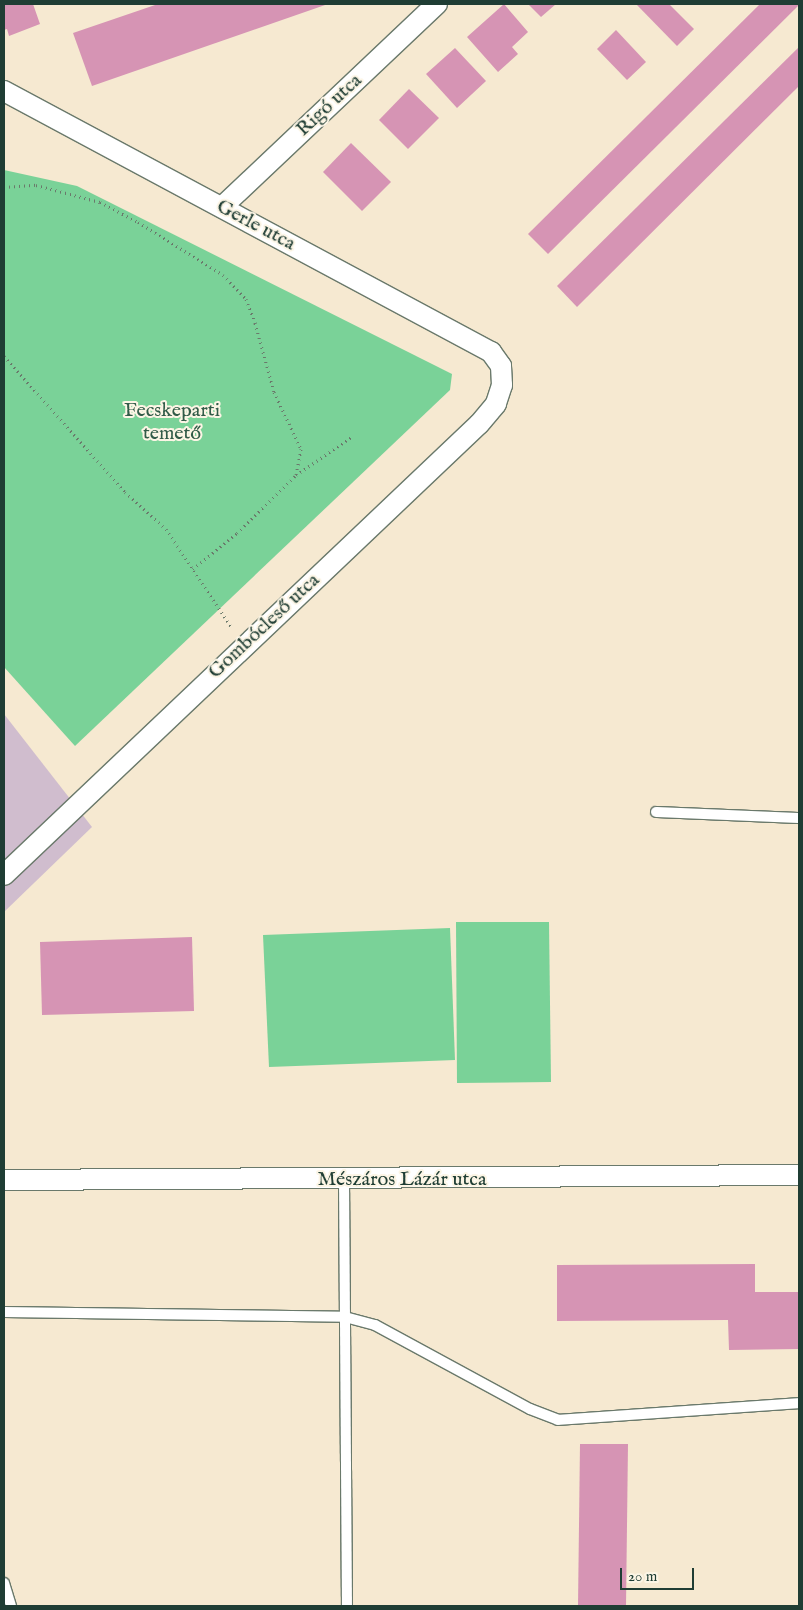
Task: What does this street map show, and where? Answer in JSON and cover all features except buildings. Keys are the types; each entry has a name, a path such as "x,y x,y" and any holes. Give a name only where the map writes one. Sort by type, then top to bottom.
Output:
{"street":[{"name":"Rigó utca","path":"222,207 437,4"},
{"name":"Gerle utca","path":"4,91 471,340 491,352 501,366"},
{"name":"Gombócleső utca","path":"4,875 243,645 479,424 496,404 502,385 501,366"},
{"name":"Mészáros Lázár utca","path":"4,1180 344,1180 799,1175"}],"lane":[{"path":"656,812 799,818"},
{"path":"344,1180 347,1606"},
{"path":"4,1312 345,1317 375,1324 530,1409 558,1420 799,1403"},
{"path":"4,1583 11,1606"}],"path":[{"path":"4,187 36,185 100,202 138,222 222,275 246,299 255,322 274,392 301,449 296,475"},
{"path":"4,356 125,492 166,529 243,645"},
{"path":"193,569 238,534 296,475 353,436"}],"shaded area":[{"path":"4,714 92,827 4,912"}],"green space":[{"name":"Fecskeparti temető","path":"4,170 77,186 452,374 450,390 75,746 4,667"},
{"path":"456,922 549,922 551,1082 457,1083"},
{"path":"450,928 455,1060 269,1067 263,935"}]}
